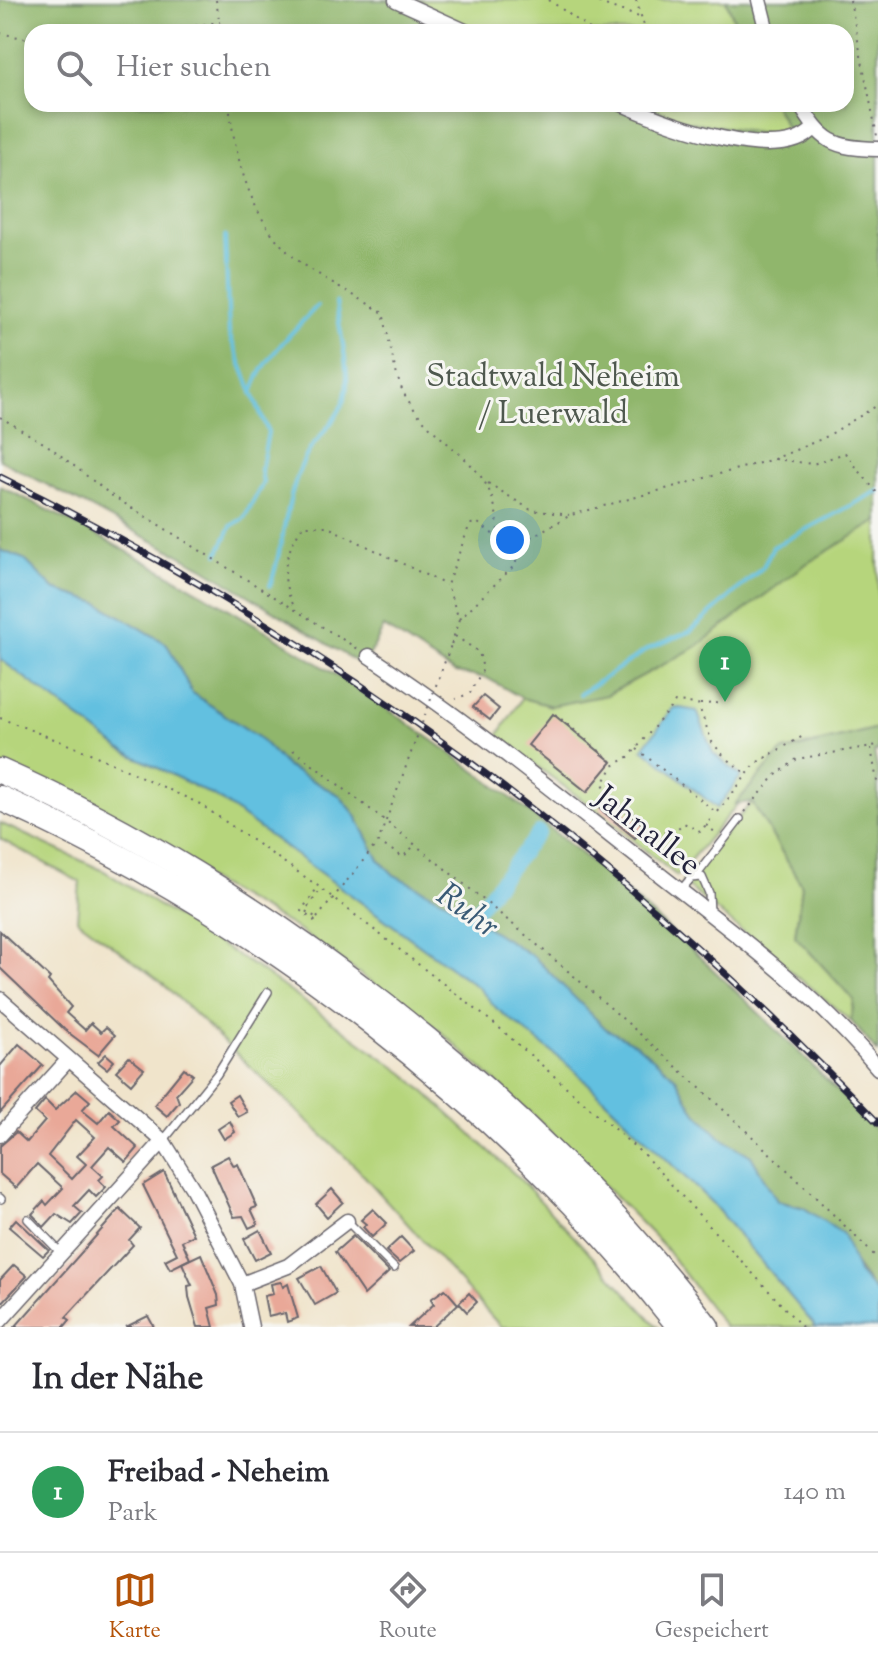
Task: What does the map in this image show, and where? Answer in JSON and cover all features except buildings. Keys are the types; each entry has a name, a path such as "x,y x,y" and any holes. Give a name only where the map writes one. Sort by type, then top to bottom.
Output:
{"highway":[{"path":"0,771 120,830 207,881 290,936 432,1043 543,1146 653,1256 707,1327"},
{"path":"0,798 110,852 198,903 278,955 421,1062 528,1160 640,1276 680,1327"}],"street":[{"path":"396,0 449,24"},
{"path":"759,0 765,24"},
{"path":"642,112 666,122 759,143 796,142 814,128"},
{"path":"805,112 814,128 834,143 878,149"},
{"name":"Jahnallee","path":"369,656 446,708 681,890 838,1022 878,1068"},
{"path":"0,999 163,1141 193,1189 242,1284 251,1327"},
{"path":"0,1135 68,1060"},
{"path":"0,1321 163,1141"},
{"path":"242,1284 288,1266 347,1221"}],"lane":[{"path":"681,890 696,876 740,819"},
{"path":"696,876 706,883 710,914"},
{"path":"163,1141 217,1074 268,992"},
{"path":"28,1219 60,1252"},
{"path":"347,1221 394,1268"}],"path":[{"path":"207,24 220,22 216,0"},
{"path":"549,0 583,24"},
{"path":"591,0 642,18"},
{"path":"636,0 644,24"},
{"path":"850,0 878,141"},
{"path":"0,33 24,38"},
{"path":"231,112 242,172 259,213 289,253 383,313 405,395 438,435 487,482 531,510 571,515"},
{"path":"320,887 305,911 315,920 378,842 455,636 459,619 447,585 470,524 478,523 498,538 527,539 571,515 774,459 824,438 878,405"},
{"path":"0,417 50,447 111,495 369,656"},
{"path":"774,459 813,464 845,453 878,494"},
{"path":"487,482 499,509 498,538"},
{"path":"294,607 283,574 292,541 303,526 326,526 447,585"},
{"path":"459,619 514,566 527,539"},
{"path":"446,708 470,693 483,669 481,657 473,646 455,636"},
{"path":"710,820 700,832 684,823 673,832 656,833 609,793 603,781 615,763 637,749 675,702 723,703"},
{"path":"698,704 708,735 723,755"},
{"path":"555,714 615,763"},
{"path":"0,718 77,748 200,804 320,887 496,1025 645,1156 802,1327"},
{"path":"745,773 760,760 803,736 802,733"},
{"path":"740,819 775,776 797,759 878,745"},
{"path":"870,747 878,787"},
{"path":"637,749 717,813 748,775 729,760"},
{"path":"293,750 417,844 607,1002 878,1259"},
{"path":"588,816 609,793"},
{"path":"706,825 723,839"},
{"path":"378,842 403,857 417,844"}],"green space":[{"name":"Stadtwald Neheim / Luerwald","path":"0,0 416,0 462,24 24,24 24,112 662,112 689,122 791,137 778,112 854,112 854,24 736,24 726,0 878,0 878,521 806,564 696,647 607,695 551,706 522,698 487,678 455,673 384,627 369,656 360,664 202,567 0,460"},
{"path":"416,0 726,0 736,24 462,24"},
{"path":"662,112 778,112 792,137 689,122"},
{"path":"0,486 240,615 393,713 540,820 714,970 878,1132 878,1295 821,1222 799,1206 777,1201 751,1156 720,1138 693,1109 676,1078 636,1044 606,1029 534,957 446,902 394,875 379,860 355,814 339,795 287,767 258,737 192,693 167,644 98,603 54,589 24,559 0,550"},
{"path":"878,521 878,728 781,752 677,876 595,809 497,737 522,698 551,706"},
{"path":"0,659 120,749 216,797 479,988 497,1008 571,1067 712,1203 816,1327 725,1327 662,1244 555,1136 440,1031 291,925 0,765"},
{"path":"878,728 878,751 874,752 878,772 878,1053 851,1021 854,1000 795,936 802,886 752,802 735,804 781,752"},
{"path":"752,802 802,886 795,936 854,1000 851,1021 682,882"},
{"path":"0,823 104,871 260,970 405,1074 520,1179 658,1327 501,1327 357,1168 161,982 77,919 80,882 0,839"}],"water":[{"path":"0,550 24,559 54,589 98,603 167,644 192,693 258,737 287,767 339,795 355,814 379,860 394,875 446,901 534,957 606,1029 636,1044 676,1078 693,1109 720,1137 751,1156 777,1201 804,1208 843,1234 858,1273 878,1295 878,1327 816,1327 712,1203 571,1067 497,1009 479,988 216,797 120,749 0,659"},
{"path":"674,707 697,711 713,753 741,776 717,808 643,748"}],"waterway":[{"path":"218,554 231,526 244,518 263,483 261,470 268,432 229,334 225,236"},
{"path":"270,586 301,466 334,420 346,393 346,363 336,302"},
{"path":"252,393 271,357 317,306"},
{"path":"580,694 648,649 691,631 763,567 773,547 878,491"},
{"name":"Ruhr","path":"471,917 539,832"}],"railway":[{"path":"0,477 124,542 243,610 358,683 468,761 575,843 678,931 779,1024 878,1123"}],"place":[{"name":"Freibad - Neheim","path":"725,702"}]}
